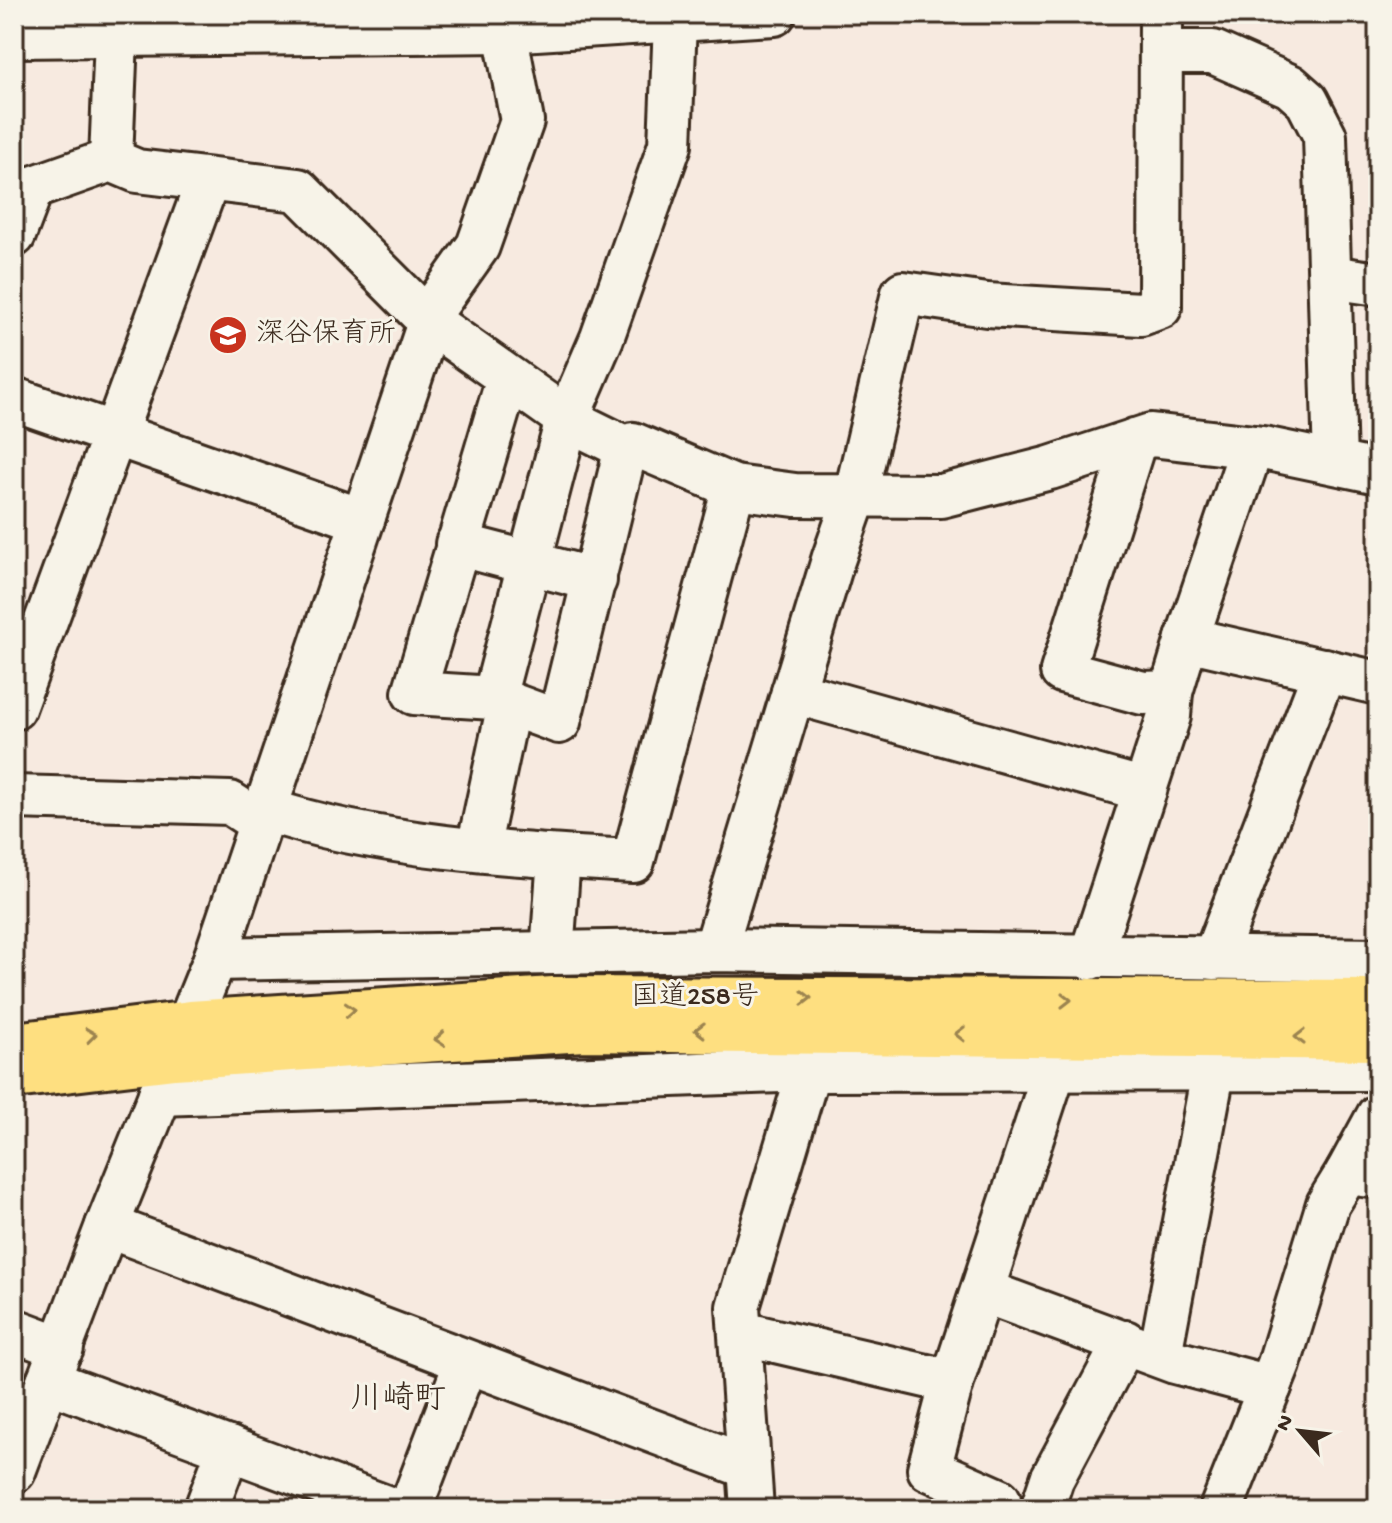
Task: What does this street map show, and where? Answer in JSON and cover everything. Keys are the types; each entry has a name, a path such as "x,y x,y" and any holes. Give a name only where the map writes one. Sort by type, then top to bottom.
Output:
{"highway":[{"name":"国道258号","path":"1220,1043 1378,1002"},
{"name":"国道258号","path":"14,1076 175,1058 583,1029 1220,1043 1378,1038"},
{"name":"国道258号","path":"14,1045 175,1058"}],"street":[{"path":"14,36 505,31 774,14"},
{"path":"478,849 529,562 567,419 602,338 670,145 675,22"},
{"path":"14,1471 107,1226 215,959 434,308 478,246 522,121 505,31"},
{"path":"715,950 855,497 903,293 987,305 1141,314 1160,307 1161,33 1290,86 1307,101 1325,136 1335,462"},
{"path":"111,160 116,37"},
{"path":"14,235 23,188 111,160 137,171 298,190 430,322 567,419 626,448"},
{"path":"14,708 208,180"},
{"path":"1330,277 1378,284"},
{"path":"508,378 414,693 502,701 559,722 626,448 633,444 734,487 795,495 941,496 1050,468 1151,435 1252,447 1378,472"},
{"path":"14,399 344,514 364,517"},
{"path":"1135,440 1062,671 1143,693 1171,692"},
{"path":"1090,958 1169,716 1171,692 1187,639 1252,447"},
{"path":"14,797 230,803 262,816 343,831 478,849 633,861 734,487"},
{"path":"457,544 595,580"},
{"path":"1187,639 1378,683"},
{"path":"1214,958 1325,670"},
{"path":"793,692 1145,790"},
{"path":"552,953 559,857"},
{"path":"215,959 715,950 1378,960"},
{"path":"175,1058 809,1070 1054,1071 1220,1043 1378,1069"},
{"path":"1042,1509 1052,1479 1142,1348 1220,1043"},
{"path":"752,1509 738,1307 809,1070"},
{"path":"996,1509 999,1500 929,1469 952,1382 1054,1071"},
{"path":"1221,1509 1270,1387 1328,1204 1363,1175 1378,1116"},
{"path":"107,1226 748,1467"},
{"path":"983,1291 1142,1348 1270,1387"},
{"path":"14,1330 55,1365 229,1448 391,1509"},
{"path":"741,1333 952,1382"},
{"path":"410,1509 466,1362"},
{"path":"206,1509 229,1448"}],"place":[{"name":"深谷保育所","path":"228,335"}],"district":[{"name":"川崎町","path":"398,1401"}]}
